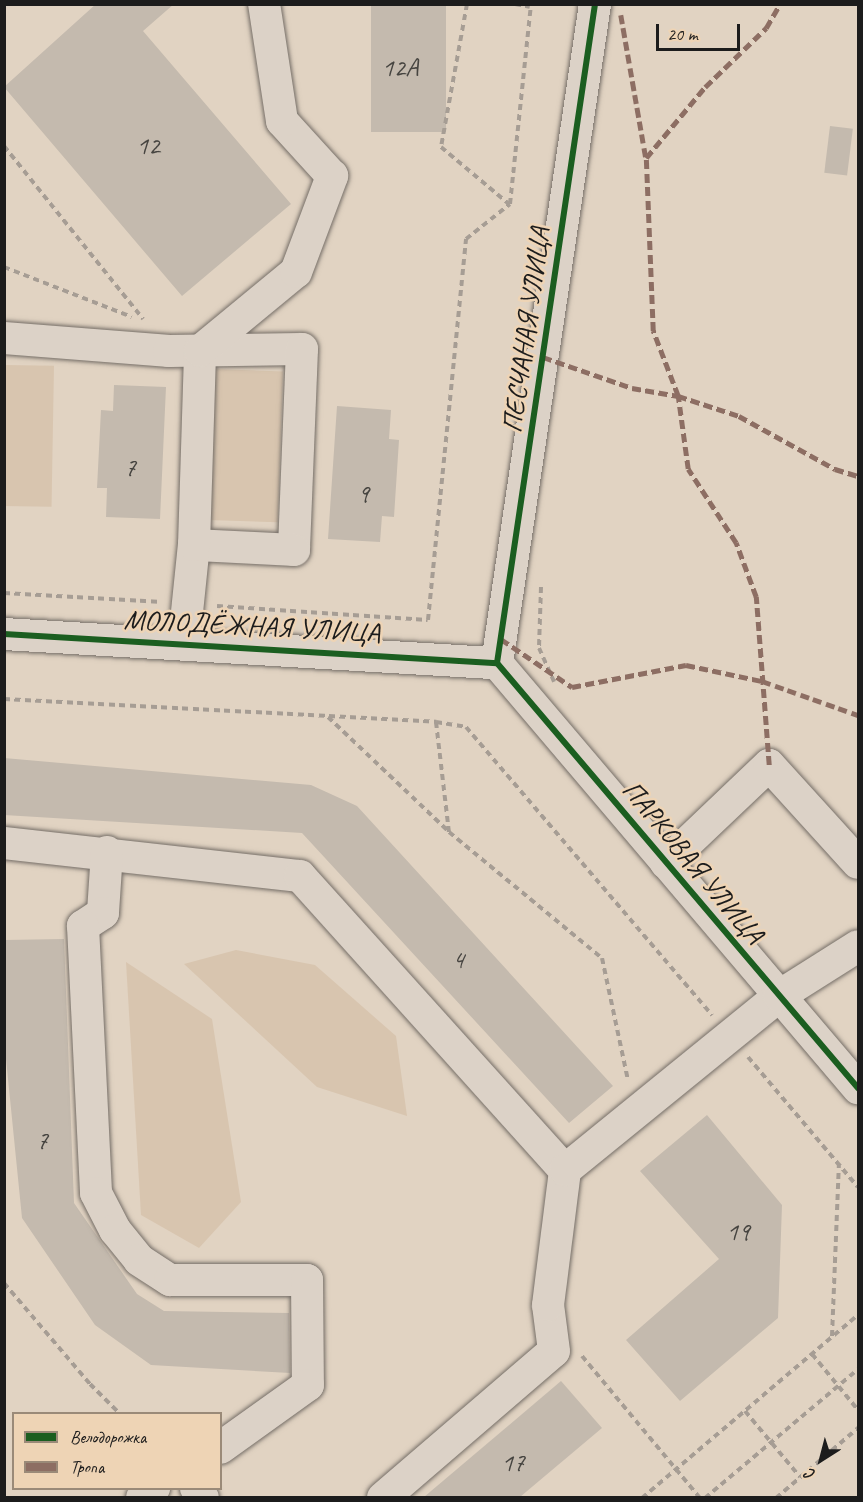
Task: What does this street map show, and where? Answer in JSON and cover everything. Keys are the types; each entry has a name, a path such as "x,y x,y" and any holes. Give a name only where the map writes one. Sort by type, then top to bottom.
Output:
{"street":[{"path":"184,641 194,545 200,351 296,272 332,176 282,121 264,4"},
{"name":"ПЕСЧАНАЯ УЛИЦА","path":"497,663 596,4"},
{"path":"4,338 200,351 302,349 294,550 194,545"},
{"name":"МОЛОДЁЖНАЯ УЛИЦА","path":"4,634 184,641 497,663"},
{"name":"ПАРКОВАЯ УЛИЦА","path":"497,663 858,1088"},
{"path":"666,863 769,765 858,863"},
{"path":"4,843 107,852 300,876 565,1170"},
{"path":"107,852 103,913 83,926 96,1193 116,1230 139,1260 170,1280 307,1280 308,1385 222,1447"},
{"path":"383,1497 554,1351 548,1305 565,1170 779,996 858,946"}],"path":[{"path":"467,4 441,147 510,204"},
{"path":"428,620 466,238 510,204 531,6 515,4"},
{"path":"4,146 146,322 4,267"},
{"path":"541,583 539,648 558,690"},
{"path":"4,699 436,722 466,727 858,1187"},
{"path":"327,716 449,832 603,958 635,1113"},
{"path":"436,722 449,832"},
{"path":"832,1337 839,1163"},
{"path":"4,1284 90,1384 119,1412"},
{"path":"642,1497 858,1315"},
{"path":"554,1351 568,1340 700,1497"},
{"path":"812,1354 858,1410"},
{"path":"705,1497 858,1369"},
{"path":"745,1411 800,1477"},
{"path":"776,1497 858,1428"}],"shaded area":[{"path":"5,365 54,366 52,507 4,506"},
{"path":"213,369 283,371 278,522 208,520"},
{"path":"236,950 315,965 396,1036 407,1116 317,1087 184,964"},
{"path":"126,962 212,1019 241,1202 199,1248 141,1215"}],"building":[{"path":"96,4 174,4 143,31 291,204 182,296 4,87"},
{"path":"371,4 446,4 446,132 371,132"},
{"path":"830,126 853,129 847,175 824,173"},
{"path":"114,385 166,387 160,519 106,517 107,488 97,488 101,410 113,411"},
{"path":"337,406 391,410 389,439 399,440 394,517 382,516 380,542 328,539"},
{"path":"4,758 311,785 357,806 613,1086 569,1123 302,833 4,815"},
{"path":"64,939 74,1203 137,1294 164,1311 289,1313 290,1373 151,1365 95,1325 22,1218 6,1059 5,940"},
{"path":"707,1115 782,1205 778,1318 680,1401 626,1340 719,1259 640,1171"},
{"path":"561,1381 602,1428 520,1497 424,1497"}],"marked path":[{"path":"769,765 756,597 736,543 688,469 678,396 653,331 646,158 705,87 766,28 780,4"},
{"path":"621,15 646,158"},
{"path":"543,357 632,388 678,396 739,416 835,469 858,476"},
{"path":"501,639 572,687 686,665 762,681 858,715"}],"cycle path":[{"path":"497,663 595,4"},
{"path":"4,634 497,663"},
{"path":"497,663 858,1088"}]}
